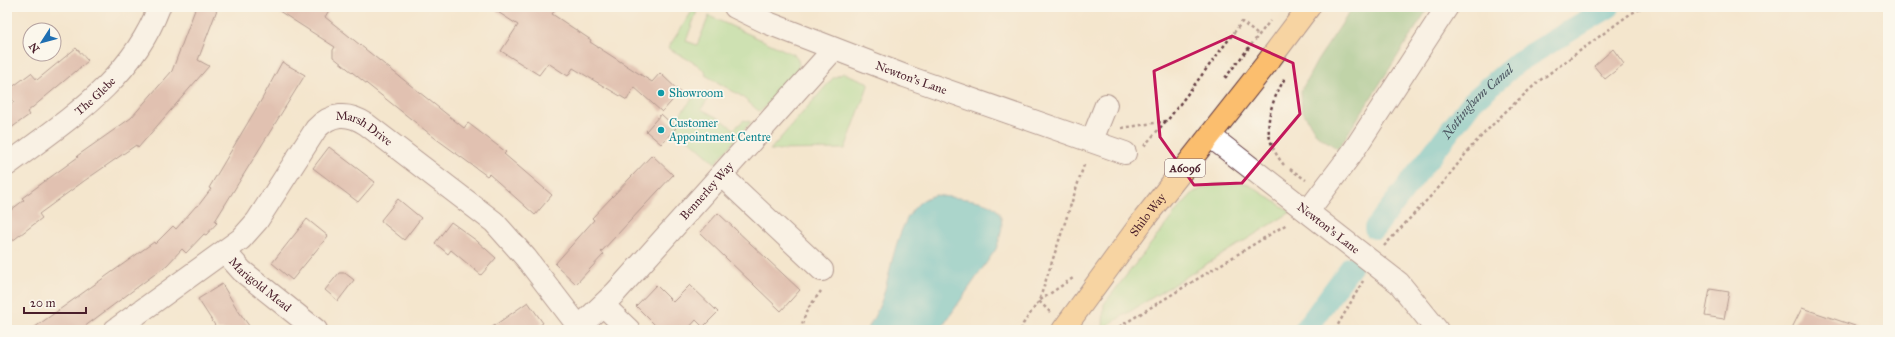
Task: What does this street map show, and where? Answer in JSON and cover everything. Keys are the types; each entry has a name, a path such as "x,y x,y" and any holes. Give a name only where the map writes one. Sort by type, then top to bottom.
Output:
{"main road":[{"name":"Shilo Way","path":"1064,329 1144,219 1267,63 1309,7"}],"street":[{"name":"The Glebe","path":"7,164 90,104 110,85 126,67 142,44 159,7"},
{"name":"Newton's Lane","path":"734,7 768,23 905,76 1109,147"},
{"path":"1308,211 1352,153 1448,7"},
{"name":"Bennerley Way","path":"577,328 603,305 722,176 834,49"},
{"path":"1106,105 1109,147"},
{"name":"Marsh Drive","path":"115,330 241,239 257,221 316,129 324,121 333,116 343,115 352,116 371,128 494,222 526,258 577,328"},
{"name":"Newton's Lane","path":"1210,136 1399,283 1437,330"},
{"path":"722,176 822,270"},
{"name":"Marigold Mead","path":"225,252 242,271 316,330"},
{"path":"603,305 629,330"}],"path":[{"path":"1335,330 1354,298 1372,262 1388,240 1443,183 1471,147 1503,114 1540,80 1630,14 1644,7"},
{"path":"1109,147 1137,154 1167,121 1242,22 1258,35"},
{"path":"1248,48 1286,76 1272,101 1268,123 1272,146 1284,164 1322,192"},
{"path":"1064,329 1039,301 1109,147 1118,129 1167,121"},
{"path":"1114,330 1308,211"}],"highlighted area":[{"path":"1232,36 1293,63 1300,114 1242,183 1194,185 1160,137 1154,71"}],"green space":[{"path":"1353,7 1429,7 1338,149 1317,135 1302,110 1301,91 1317,61"},
{"path":"693,10 697,11 686,41 697,45 709,16 795,55 799,64 797,71 760,112 741,96 705,75 706,73 698,65 668,48"},
{"path":"844,73 869,83 845,149 770,150 833,78"},
{"path":"698,92 704,95 707,93 711,95 701,109 722,120 734,129 744,120 751,122 715,163 672,124"},
{"path":"1246,183 1291,212 1103,328 1104,304 1179,208 1194,192 1213,185"}],"water":[{"path":"936,195 977,201 988,204 996,210 1001,218 1001,231 996,249 940,330 867,330 881,302 898,240 904,224 912,210 923,200"}],"building":[{"path":"196,7 218,7 198,60 209,66 138,148 136,145 39,214 42,218 7,245 7,213 24,200 22,198 78,157 77,156 131,118 172,71"},
{"path":"273,7 331,7 325,17 464,128 468,123 506,152 504,154 552,195 535,215 489,174 487,176 435,138 333,57 333,50 335,47"},
{"path":"490,7 557,7 552,14 591,40 590,42 652,82 660,73 680,92 662,112 634,87 627,100 573,68 568,76 548,63 539,75 501,51 518,25"},
{"path":"76,48 88,61 27,112 29,115 7,131 7,106 14,102 7,91 31,73 37,80 59,62 62,62 62,59"},
{"path":"1613,49 1624,64 1605,79 1594,66"},
{"path":"282,62 305,75 215,221 217,223 206,235 204,234 186,253 182,249 167,265 80,330 31,330 154,242 155,244 173,226 176,229 196,206 198,206 211,189 209,188 262,99"},
{"name":"Customer Appointment Centre","path":"661,114 676,128 661,144 646,131"},
{"path":"329,147 375,182 358,202 313,168"},
{"path":"652,155 673,175 601,252 604,254 576,284 555,264 594,220 592,218"},
{"path":"398,199 421,218 404,240 381,220"},
{"path":"718,213 800,290 781,311 700,233"},
{"path":"307,219 328,236 292,280 272,263"},
{"path":"451,222 477,241 496,258 481,275 451,250 448,254 435,243"},
{"path":"339,273 345,273 354,280 338,301 325,290"},
{"path":"222,284 252,330 218,330 198,299"},
{"path":"656,285 673,302 690,285 718,312 703,327 696,320 687,330 660,330 636,306"},
{"path":"1710,289 1729,292 1724,319 1705,316"},
{"path":"528,302 543,323 533,330 488,330"},
{"path":"1802,308 1858,327 1858,330 1791,330"}],"waterway":[{"name":"Nottingham Canal","path":"1375,228 1473,101 1518,62 1609,7"},
{"name":"Nottingham Canal","path":"1305,330 1351,267"}],"place":[{"name":"Showroom","path":"661,93"},
{"name":"Customer Appointment Centre","path":"661,130"}]}
